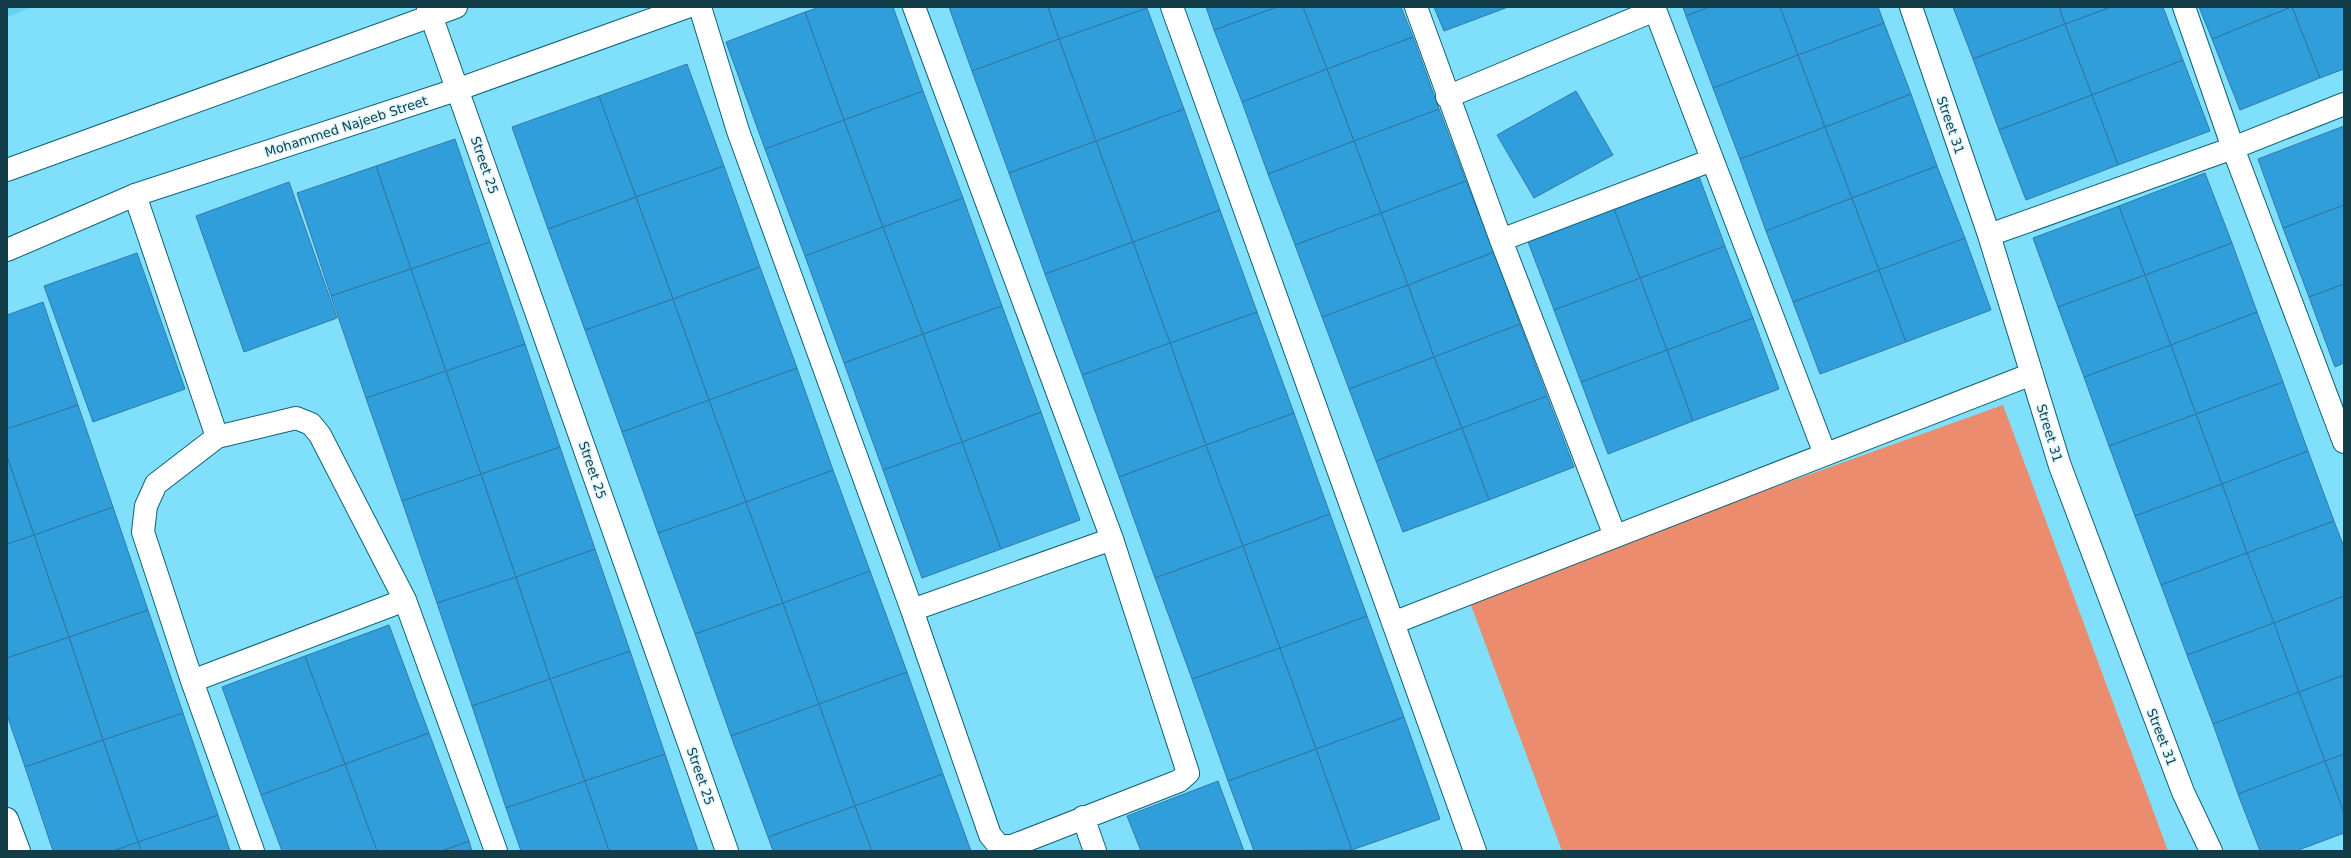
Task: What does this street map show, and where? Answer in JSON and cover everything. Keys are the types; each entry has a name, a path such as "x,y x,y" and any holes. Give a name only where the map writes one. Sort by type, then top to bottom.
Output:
{"street":[{"path":"7,170 430,11 456,7"},
{"name":"Mohammed Najeeb Street","path":"7,250 135,195 459,89 687,7"},
{"path":"700,7 738,131 912,610 990,835 999,846 1012,846 1083,817 1180,781 1188,773 1112,539 914,7"},
{"path":"1172,7 1475,851"},
{"path":"1416,7 1447,97 1615,536"},
{"name":"Street 31","path":"1911,7 1989,235 2060,466 2183,792 2211,851"},
{"path":"2184,7 2233,148 2342,434"},
{"path":"1447,97 1655,8 1825,454"},
{"name":"Street 25","path":"430,11 459,89 727,851"},
{"path":"1989,235 2233,148 2344,104"},
{"path":"1501,240 1712,160"},
{"path":"135,195 217,436"},
{"path":"1393,622 2032,374"},
{"path":"253,851 192,681 143,532 146,506 156,484 217,436 296,418 311,424 320,435 405,600 496,851"},
{"path":"912,610 1112,539"},
{"path":"192,681 405,600"},
{"path":"1083,817 1095,851"},
{"path":"7,819 19,851"}],"shaded area":[{"path":"7,7 33,7 7,17"},
{"path":"2003,405 2168,851 1562,851 1468,597"}],"building":[{"path":"820,7 893,7 923,91 844,120 805,12"},
{"path":"949,7 1048,7 1059,39 972,71"},
{"path":"1048,7 1147,7 1147,8 1059,39"},
{"path":"1206,7 1277,7 1214,30"},
{"path":"1277,7 1303,7 1327,69 1242,102 1214,30"},
{"path":"1303,7 1401,7 1413,37 1327,69"},
{"path":"1434,7 1508,7 1444,31"},
{"path":"1683,7 1709,7 1686,16"},
{"path":"1709,7 1780,7 1798,55 1713,88 1686,16"},
{"path":"1780,7 1878,7 1884,23 1798,55"},
{"path":"1953,7 2059,7 2065,24 1973,59"},
{"path":"2059,7 2111,7 2065,24"},
{"path":"2111,7 2163,7 2183,60 2092,95 2065,24"},
{"path":"2199,7 2291,7 2212,39"},
{"path":"2292,7 2344,7 2344,69 2320,78"},
{"path":"2292,7 2320,78 2240,110 2212,39"},
{"path":"1147,8 1184,109 1096,141 1059,39"},
{"path":"805,12 844,120 765,149 726,42"},
{"path":"1884,23 1911,94 1825,127 1798,55"},
{"path":"2065,24 2092,95 1999,130 1973,59"},
{"path":"1413,37 1439,109 1354,141 1327,69"},
{"path":"1059,39 1096,141 1009,173 972,71"},
{"path":"1798,55 1825,127 1740,159 1713,88"},
{"path":"2183,60 2210,131 2118,165 2092,95"},
{"path":"687,64 724,166 636,197 599,96"},
{"path":"1327,69 1354,141 1268,174 1242,102"},
{"path":"923,91 963,198 883,227 844,120"},
{"path":"1576,91 1613,155 1534,198 1497,135"},
{"path":"1911,94 1937,166 1852,198 1825,127"},
{"path":"2092,95 2118,165 2026,200 1999,130"},
{"path":"599,96 636,197 548,229 512,127"},
{"path":"1184,109 1220,210 1133,242 1096,141"},
{"path":"1439,109 1466,181 1381,213 1354,141"},
{"path":"844,120 883,227 805,256 765,149"},
{"path":"2344,126 2344,205 2283,228 2258,159"},
{"path":"1825,127 1852,198 1766,231 1740,159"},
{"path":"455,139 490,242 411,269 376,166"},
{"path":"1096,141 1133,242 1045,274 1009,173"},
{"path":"1354,141 1381,213 1295,245 1268,174"},
{"path":"376,166 411,269 331,296 297,193"},
{"path":"724,166 760,267 673,299 636,197"},
{"path":"1937,166 1965,238 1879,270 1852,198"},
{"path":"2205,173 2232,243 2145,275 2119,206"},
{"path":"1698,174 1725,246 1640,278 1613,206"},
{"path":"1466,181 1494,252 1408,285 1381,213"},
{"path":"289,182 337,318 244,352 196,216"},
{"path":"636,197 673,299 585,330 548,229"},
{"path":"963,198 1002,306 923,334 883,227"},
{"path":"1852,198 1879,270 1793,302 1766,231"},
{"path":"2344,205 2344,284 2309,297 2283,228"},
{"path":"1613,206 1640,278 1554,310 1527,239"},
{"path":"2119,206 2145,275 2058,307 2033,238"},
{"path":"1220,210 1257,312 1170,343 1133,242"},
{"path":"1381,213 1408,285 1322,317 1295,245"},
{"path":"883,227 923,334 844,363 805,256"},
{"path":"1965,238 1991,310 1906,342 1879,270"},
{"path":"490,242 525,344 446,371 411,269"},
{"path":"1133,242 1170,343 1082,375 1045,274"},
{"path":"2232,243 2257,312 2171,345 2145,275"},
{"path":"1725,246 1753,318 1667,350 1640,278"},
{"path":"1494,252 1520,324 1434,357 1408,285"},
{"path":"137,253 185,389 93,422 44,286"},
{"path":"760,267 797,368 709,400 673,299"},
{"path":"411,269 446,371 366,398 331,296"},
{"path":"1879,270 1906,342 1820,374 1793,302"},
{"path":"2145,275 2171,345 2084,377 2058,307"},
{"path":"1640,278 1667,350 1581,382 1554,310"},
{"path":"2344,284 2344,363 2335,367 2309,297"},
{"path":"1408,285 1434,357 1349,389 1322,317"},
{"path":"673,299 709,400 622,432 585,330"},
{"path":"43,302 78,405 7,429 7,315"},
{"path":"1002,306 1041,412 962,442 923,334"},
{"path":"1257,312 1294,413 1206,445 1170,343"},
{"path":"2257,312 2283,382 2196,414 2171,345"},
{"path":"1753,318 1779,389 1693,421 1667,350"},
{"path":"1520,324 1547,396 1462,428 1434,357"},
{"path":"923,334 962,442 883,470 844,363"},
{"path":"1170,343 1206,445 1119,477 1082,375"},
{"path":"525,344 560,447 481,474 446,371"},
{"path":"2171,345 2196,414 2109,446 2084,377"},
{"path":"1667,350 1693,421 1608,454 1581,382"},
{"path":"1434,357 1462,428 1376,461 1349,389"},
{"path":"797,368 833,470 746,502 709,400"},
{"path":"446,371 481,474 402,501 366,398"},
{"path":"2283,382 2308,451 2222,484 2196,414"},
{"path":"1547,396 1574,467 1489,500 1462,428"},
{"path":"709,400 746,502 658,533 622,432"},
{"path":"78,405 113,507 34,535 7,456 7,429"},
{"path":"1041,412 1080,520 1001,549 962,442"},
{"path":"1294,413 1330,514 1243,546 1206,445"},
{"path":"2196,414 2222,484 2135,516 2109,446"},
{"path":"1462,428 1489,500 1403,532 1376,461"},
{"path":"962,442 1001,549 922,578 883,470"},
{"path":"1206,445 1243,546 1155,578 1119,477"},
{"path":"560,447 595,549 516,577 481,474"},
{"path":"2308,451 2334,521 2247,553 2222,484"},
{"path":"7,456 34,535 7,544"},
{"path":"833,470 870,571 783,603 746,502"},
{"path":"481,474 516,577 437,603 402,501"},
{"path":"2222,484 2247,553 2161,585 2135,516"},
{"path":"746,502 783,603 695,634 658,533"},
{"path":"113,507 148,610 69,637 34,535"},
{"path":"1330,514 1367,616 1280,648 1243,546"},
{"path":"2334,521 2344,547 2344,596 2274,623 2247,553"},
{"path":"34,535 69,637 7,658 7,544"},
{"path":"1243,546 1280,648 1192,679 1155,578"},
{"path":"595,549 630,651 550,679 516,577"},
{"path":"2247,553 2274,623 2187,655 2161,585"},
{"path":"870,571 907,672 819,704 783,603"},
{"path":"516,577 550,679 472,706 437,603"},
{"path":"2344,596 2344,675 2299,692 2274,623"},
{"path":"783,603 819,704 731,736 695,634"},
{"path":"148,610 183,713 103,740 69,637"},
{"path":"1367,616 1404,717 1316,749 1280,648"},
{"path":"2274,623 2299,692 2213,724 2187,655"},
{"path":"389,625 429,733 345,764 305,656"},
{"path":"69,637 103,740 25,767 7,715 7,658"},
{"path":"1280,648 1316,749 1228,781 1192,679"},
{"path":"630,651 665,754 585,781 550,679"},
{"path":"305,656 345,764 261,795 222,687"},
{"path":"907,672 943,774 855,806 819,704"},
{"path":"2344,675 2344,754 2325,761 2299,692"},
{"path":"550,679 585,781 506,808 472,706"},
{"path":"2299,692 2325,761 2238,794 2213,724"},
{"path":"819,704 855,806 768,837 731,736"},
{"path":"183,713 218,815 138,842 103,740"},
{"path":"1404,717 1440,819 1352,850 1316,749"},
{"path":"429,733 469,841 442,851 377,851 345,764"},
{"path":"103,740 138,842 113,851 53,851 25,767"},
{"path":"1316,749 1352,850 1254,851 1228,781"},
{"path":"665,754 698,851 609,851 585,781"},
{"path":"2344,754 2344,813 2325,761"},
{"path":"2325,761 2344,813 2344,833 2296,851 2260,851 2238,794"},
{"path":"345,764 377,851 282,851 261,795"},
{"path":"943,774 971,851 872,851 855,806"},
{"path":"585,781 609,851 521,851 506,808"},
{"path":"1218,781 1244,851 1141,851 1127,816"},
{"path":"855,806 872,851 773,851 768,837"},
{"path":"218,815 230,851 141,851 138,842"},
{"path":"469,841 472,851 442,851"},
{"path":"138,842 141,851 113,851"}]}
